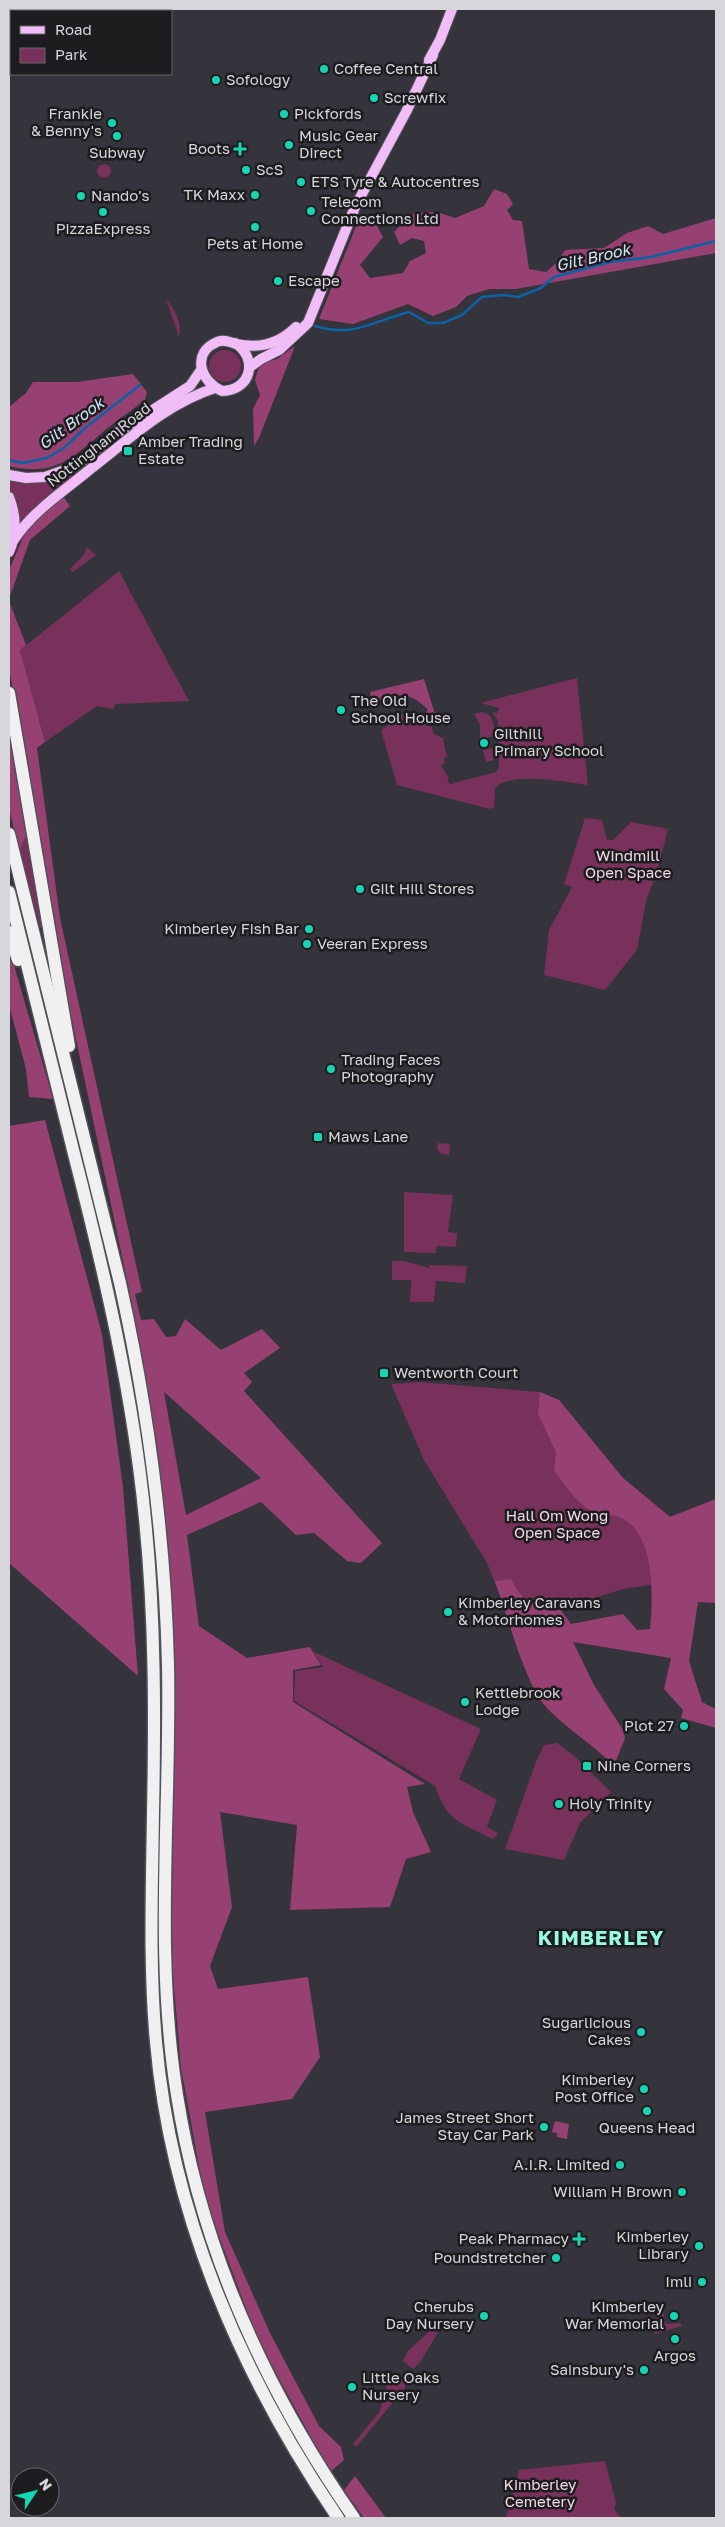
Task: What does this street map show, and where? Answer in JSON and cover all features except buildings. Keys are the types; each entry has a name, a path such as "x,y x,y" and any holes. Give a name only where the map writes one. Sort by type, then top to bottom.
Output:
{"highway":[{"path":"9,693 80,1122"},
{"path":"9,834 135,1353 158,1507 168,1666 164,1964 178,2104 206,2220 239,2311 265,2371 294,2426 354,2518"},
{"path":"9,892 121,1352 143,1495 154,1644 151,1972 159,2072 170,2133 200,2248 238,2343 313,2481 338,2518"},
{"path":"9,932 26,988 45,1035"}],"main road":[{"name":"Nottingham Road","path":"13,541 30,518 124,442 193,396 215,388 227,391 238,387 246,380 250,367 279,350 308,323 355,206 403,116 433,55 452,9"},
{"name":"Nottingham Road","path":"9,475 26,478 45,477 76,466 117,433 190,386 201,370 203,356 209,348 219,341 257,347 275,342 291,332 313,309"},
{"path":"235,343 244,351 250,367"},
{"path":"201,370 209,384 215,388"},
{"path":"9,497 14,518 13,541 9,552"}],"green space":[{"path":"104,164 109,166 111,171 109,176 104,178 99,176 97,171 99,166"},
{"path":"166,299 177,316 180,327 179,337"},
{"path":"225,350 237,354 241,366 237,378 225,382 213,378 209,366 213,354"},
{"path":"85,465 86,467 36,506 18,525 9,480 29,483 49,481 67,475"},
{"path":"87,547 96,555 73,572 70,569 83,556"},
{"path":"119,571 189,701 116,704 113,709 97,706 45,742 20,650"},
{"name":"Gilthill Primary School","path":"577,678 588,785 539,779 513,780 495,788 494,807 490,809 397,785 381,730 398,716 404,714 419,723 432,727 433,733 442,738 447,737 443,739 447,757 444,758 445,764 441,765 449,778 447,780 450,784 496,772 499,767 498,721 492,712 497,713 499,708 480,703"},
{"path":"481,712 491,717 495,736 480,739 480,725 474,714"},
{"path":"492,748 494,760 486,762 483,750"},
{"name":"Windmill Open Space","path":"585,818 602,820 607,840 613,840 631,822 668,829 657,872 646,901 637,950 605,990 544,975 549,930 572,887 564,884"},
{"path":"28,833 43,926 40,928 19,850"},
{"path":"438,1143 450,1144 449,1155 441,1154 437,1149"},
{"path":"404,1192 453,1195 448,1232 457,1233 456,1247 437,1246 436,1253 404,1252"},
{"path":"392,1261 404,1261 429,1268 429,1265 467,1266 465,1283 436,1281 434,1302 410,1302 411,1280 392,1280"},
{"name":"Hall Om Wong Open Space","path":"420,1382 539,1392 559,1400 623,1478 670,1517 716,1499 664,1583 623,1589 511,1624 487,1563 424,1460 391,1384"},
{"path":"314,1652 481,1729 459,1779 497,1800 487,1827 498,1833 493,1839 464,1825 450,1814 435,1786 294,1701 295,1671 323,1667"},
{"path":"557,1743 573,1755 611,1792 580,1823 564,1860 505,1849 536,1762 544,1745"},
{"path":"655,2312 664,2313 664,2321 667,2324 680,2323 682,2326 654,2334"},
{"path":"433,2328 438,2332 421,2361 413,2369 403,2361 408,2351"},
{"path":"396,2375 405,2381 405,2388 356,2447 353,2444 380,2411 388,2380"},
{"name":"Kimberley Cemetery","path":"605,2461 616,2502 614,2509 621,2518 506,2518 519,2470"}],"shaded area":[{"path":"494,189 507,194 513,204 507,210 513,220 522,221 529,269 546,272 557,262 565,250 604,248 627,233 648,226 663,234 716,218 716,253 516,289 489,289 467,296 456,307 433,316 408,304 353,324 319,319 359,219 375,222 383,237 360,265 370,278 403,273 410,261 426,253 424,241 412,238 400,245 394,232 402,224 409,222 414,213 437,212 455,218 484,206"},
{"path":"295,346 259,438 254,446 253,409 260,395 255,380 258,369 266,362 277,359"},
{"path":"133,374 147,392 145,400 83,449 62,463 51,467 25,469 9,466 9,407 26,393 33,382 77,382"},
{"path":"63,496 70,506 30,540 9,599 9,570 27,528"},
{"path":"9,601 26,645 20,650 45,742 37,748 60,918 142,1292 135,1294 141,1320 154,1319 166,1337 176,1336 185,1319 221,1350 262,1329 280,1348 244,1373 252,1382 244,1391 382,1543 361,1563 347,1561 314,1533 296,1535 261,1502 187,1535 199,1626 247,1658 310,1647 321,1665 293,1670 293,1702 425,1784 407,1787 413,1812 431,1852 406,1859 390,1907 290,1910 297,1825 220,1812 232,1907 210,1966 218,1989 308,1977 320,2057 292,2099 205,2112 225,2232 271,2335 319,2426 341,2447 344,2460 330,2472 258,2340 205,2199 181,2068 170,1940 174,1640 165,1513 131,1299 70,1011 9,668","holes":["164,1392 261,1478 186,1515"]},
{"path":"424,679 435,714 433,717 424,715 428,710 418,701 407,696 396,696 384,703 371,697 370,692"},
{"path":"9,725 28,833 19,850 9,809"},
{"path":"9,948 53,1099 29,1097 26,1069 9,1005"},
{"path":"45,1120 102,1334 123,1487 138,1676 9,1563 9,1126"},
{"path":"540,1392 559,1400 623,1478 670,1517 716,1499 716,1603 698,1602 689,1661 702,1702 716,1709 716,1728 681,1718 683,1710 664,1689 671,1658 573,1642 594,1685 623,1730 625,1738 614,1766 551,1712 536,1693 519,1652 495,1581 511,1579 525,1599 537,1606 561,1610 571,1624 623,1614 637,1630 650,1629 651,1584 646,1550 640,1536 631,1525 619,1517 603,1515 587,1508 571,1493 554,1470 556,1452 538,1414"},
{"path":"555,2121 569,2124 567,2139 557,2137 557,2133 552,2132"},
{"path":"355,2476 386,2518 364,2518 344,2490"}],"waterway":[{"name":"Gilt Brook","path":"315,326 328,329 352,329 409,312 428,323 443,323 462,315 482,297 504,295 518,297 541,288 554,277 610,262 651,257 716,241"},
{"name":"Gilt Brook","path":"9,460 22,463 47,458 64,448 85,428 140,385"}],"place":[{"name":"Coffee Central","path":"324,69"},
{"name":"Sofology","path":"216,80"},
{"name":"Screwfix","path":"374,98"},
{"name":"Pickfords","path":"284,114"},
{"name":"Frankie & Benny's","path":"112,123"},
{"name":"Subway","path":"117,136"},
{"name":"Music Gear Direct","path":"289,145"},
{"name":"Boots","path":"240,149"},
{"name":"ScS","path":"246,170"},
{"name":"ETS Tyre & Autocentres","path":"301,182"},
{"name":"TK Maxx","path":"255,195"},
{"name":"Nando's","path":"81,196"},
{"name":"Telecom Connections Ltd","path":"311,211"},
{"name":"PizzaExpress","path":"103,212"},
{"name":"Pets at Home","path":"255,227"},
{"name":"Escape","path":"278,281"},
{"name":"Amber Trading Estate","path":"128,451"},
{"name":"The Old School House","path":"341,710"},
{"name":"Gilthill Primary School","path":"484,743"},
{"name":"Gilt Hill Stores","path":"360,889"},
{"name":"Kimberley Fish Bar","path":"309,929"},
{"name":"Veeran Express","path":"307,944"},
{"name":"Trading Faces Photography","path":"331,1069"},
{"name":"Maws Lane","path":"318,1137"},
{"name":"Wentworth Court","path":"384,1373"},
{"name":"Kimberley Caravans & Motorhomes","path":"448,1612"},
{"name":"Kettlebrook Lodge","path":"465,1702"},
{"name":"Plot 27","path":"684,1726"},
{"name":"Nine Corners","path":"587,1766"},
{"name":"Holy Trinity","path":"559,1804"},
{"name":"Sugarlicious Cakes","path":"641,2032"},
{"name":"Kimberley Post Office","path":"644,2089"},
{"name":"Queens Head","path":"647,2111"},
{"name":"James Street Short Stay Car Park","path":"544,2127"},
{"name":"A.I.R. Limited","path":"620,2165"},
{"name":"William H Brown","path":"682,2192"},
{"name":"Peak Pharmacy","path":"579,2239"},
{"name":"Kimberley Library","path":"699,2246"},
{"name":"Poundstretcher","path":"556,2258"},
{"name":"Imli","path":"702,2282"},
{"name":"Cherubs Day Nursery","path":"484,2316"},
{"name":"Kimberley War Memorial","path":"674,2316"},
{"name":"Argos","path":"675,2339"},
{"name":"Sainsbury's","path":"644,2370"},
{"name":"Little Oaks Nursery","path":"352,2387"}],"district":[{"name":"KIMBERLEY","path":"601,1938"}]}
